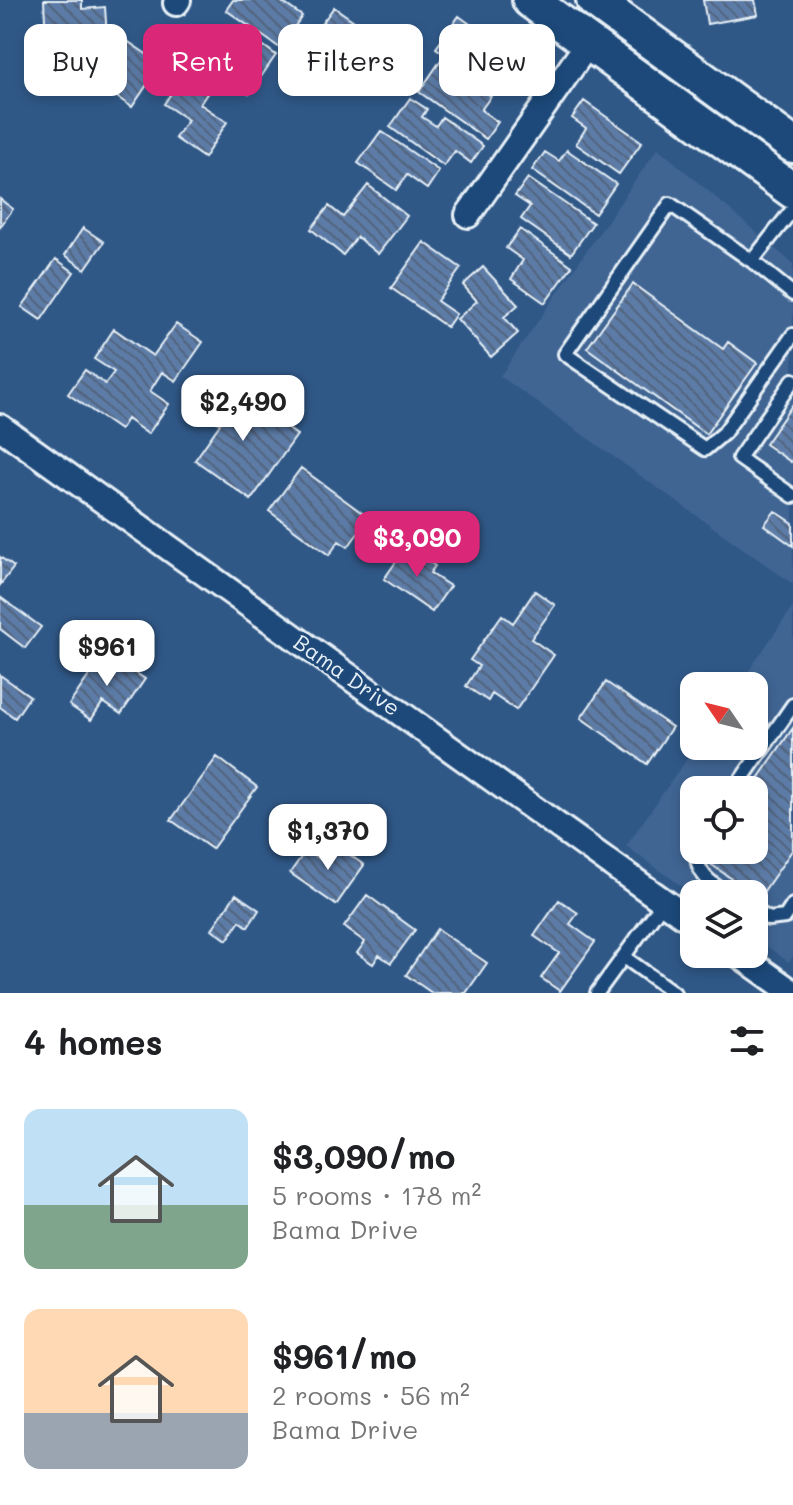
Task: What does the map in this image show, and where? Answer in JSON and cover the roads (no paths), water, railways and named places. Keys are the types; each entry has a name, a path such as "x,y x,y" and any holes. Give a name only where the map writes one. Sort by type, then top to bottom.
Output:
{"main road":[{"path":"530,0 793,191"},
{"path":"594,0 793,145"}],"street":[{"path":"468,215 589,42"},
{"name":"Bama Drive","path":"0,427 680,913"},
{"path":"758,968 793,993"}],"lane":[{"path":"793,294 752,261 670,204 565,354 705,449 724,433 793,335"},
{"path":"752,261 793,209"},
{"path":"793,380 739,458 793,496"},
{"path":"744,776 793,705"},
{"path":"597,993 664,901"},
{"path":"768,918 785,917 793,905"},
{"path":"624,957 674,993"}]}
